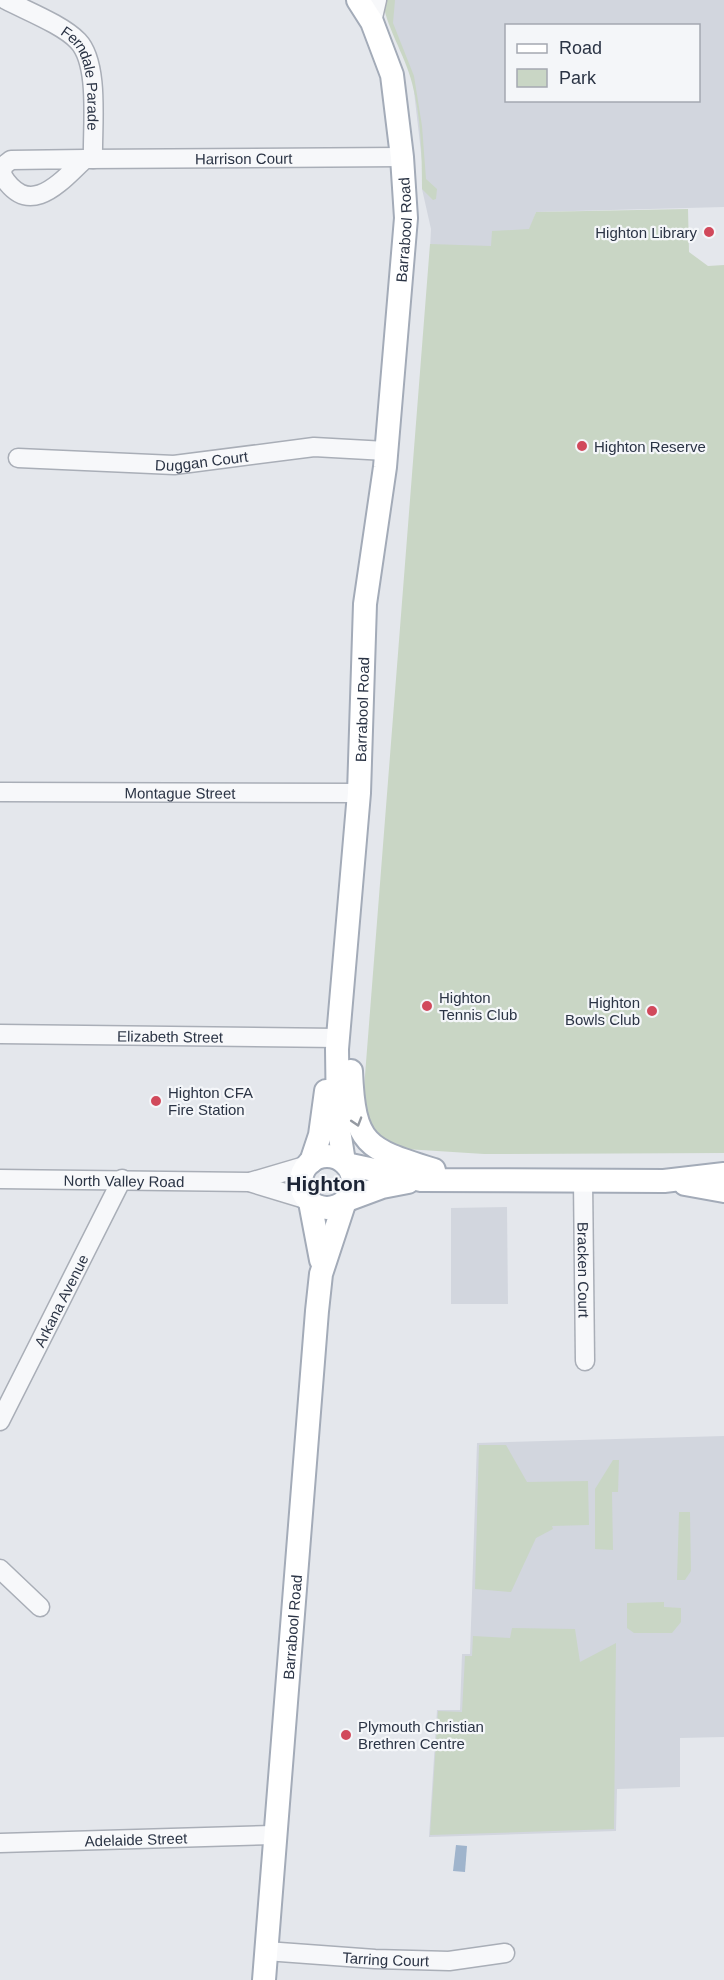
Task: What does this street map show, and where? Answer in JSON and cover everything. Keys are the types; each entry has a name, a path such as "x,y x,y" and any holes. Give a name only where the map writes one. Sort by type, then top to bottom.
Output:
{"main road":[{"name":"Barrabool Road","path":"345,1163 338,1124 337,1043 360,783 365,604 385,459 406,218 402,157 392,75 375,11 358,0"},
{"path":"348,917 351,1082 358,1127 368,1142 387,1155 467,1180"},
{"name":"Barrabool Road","path":"310,1163 320,1135 337,1043"},
{"path":"421,1179 382,1187 325,1208 309,1201 302,1182 310,1163 328,1157 345,1163 421,1179 669,1180 721,1177"},
{"path":"345,1163 352,1183 346,1201"},
{"name":"Barrabool Road","path":"264,1980 273,1835 321,1274 320,1245 309,1201"},
{"name":"Barrabool Road","path":"321,1274 346,1201"}],"street":[{"name":"Ferndale Parade","path":"6,0 68,33 86,52 91,77 89,159"},
{"name":"Harrison Court","path":"89,159 402,157"},
{"name":"Duggan Court","path":"18,458 174,465 314,447 385,459"},
{"name":"Montague Street","path":"0,792 360,783"},
{"name":"Elizabeth Street","path":"0,1034 337,1043"},
{"name":"North Valley Road","path":"249,1182 310,1163"},
{"name":"North Valley Road","path":"0,1179 249,1182 309,1201"},
{"name":"Arkana Avenue","path":"0,1421 122,1179"},
{"name":"Bracken Court","path":"583,1180 585,1361"},
{"path":"0,1569 40,1607"},
{"name":"Adelaide Street","path":"0,1843 273,1835"},
{"name":"Tarring Court","path":"266,1951 375,1959 449,1961 506,1953"}],"shaded area":[{"path":"381,0 724,0 724,207 536,212 530,229 495,250 430,249 431,229 422,189 422,161 413,83 401,46"},
{"path":"507,1207 508,1304 451,1304 451,1208"},
{"path":"724,1436 724,1737 680,1738 680,1787 617,1789 616,1831 429,1837 437,1710 460,1710 462,1654 470,1654 477,1443"}],"green space":[{"path":"383,0 395,0 393,23 414,76 422,126 426,179 437,189 436,199 433,200 422,189 420,135 415,96 409,73 387,19"},
{"path":"688,209 689,252 708,266 724,265 724,1153 484,1154 390,1148 369,1131 363,1101 430,244 491,246 492,231 529,229 536,212"},
{"path":"479,1445 506,1445 527,1482 588,1481 589,1525 552,1526 553,1529 536,1538 511,1592 475,1589"},
{"path":"613,1460 619,1460 618,1492 612,1492 613,1550 595,1549 595,1489"},
{"path":"679,1512 690,1512 691,1571 685,1580 677,1580"},
{"path":"664,1602 664,1607 681,1608 681,1622 672,1633 634,1633 627,1628 627,1603"},
{"path":"512,1628 575,1629 580,1662 616,1643 614,1829 430,1835 438,1711 462,1712 465,1656 472,1656 473,1636 510,1638"}],"water":[{"path":"456,1845 467,1846 465,1872 453,1871"}],"place":[{"name":"Highton Library","path":"709,232"},
{"name":"Highton Reserve","path":"582,446"},
{"name":"Highton Tennis Club","path":"427,1006"},
{"name":"Highton Bowls Club","path":"652,1011"},
{"name":"Highton CFA Fire Station","path":"156,1101"},
{"name":"Plymouth Christian Brethren Centre","path":"346,1735"}],"district":[{"name":"Highton","path":"326,1183"}]}
